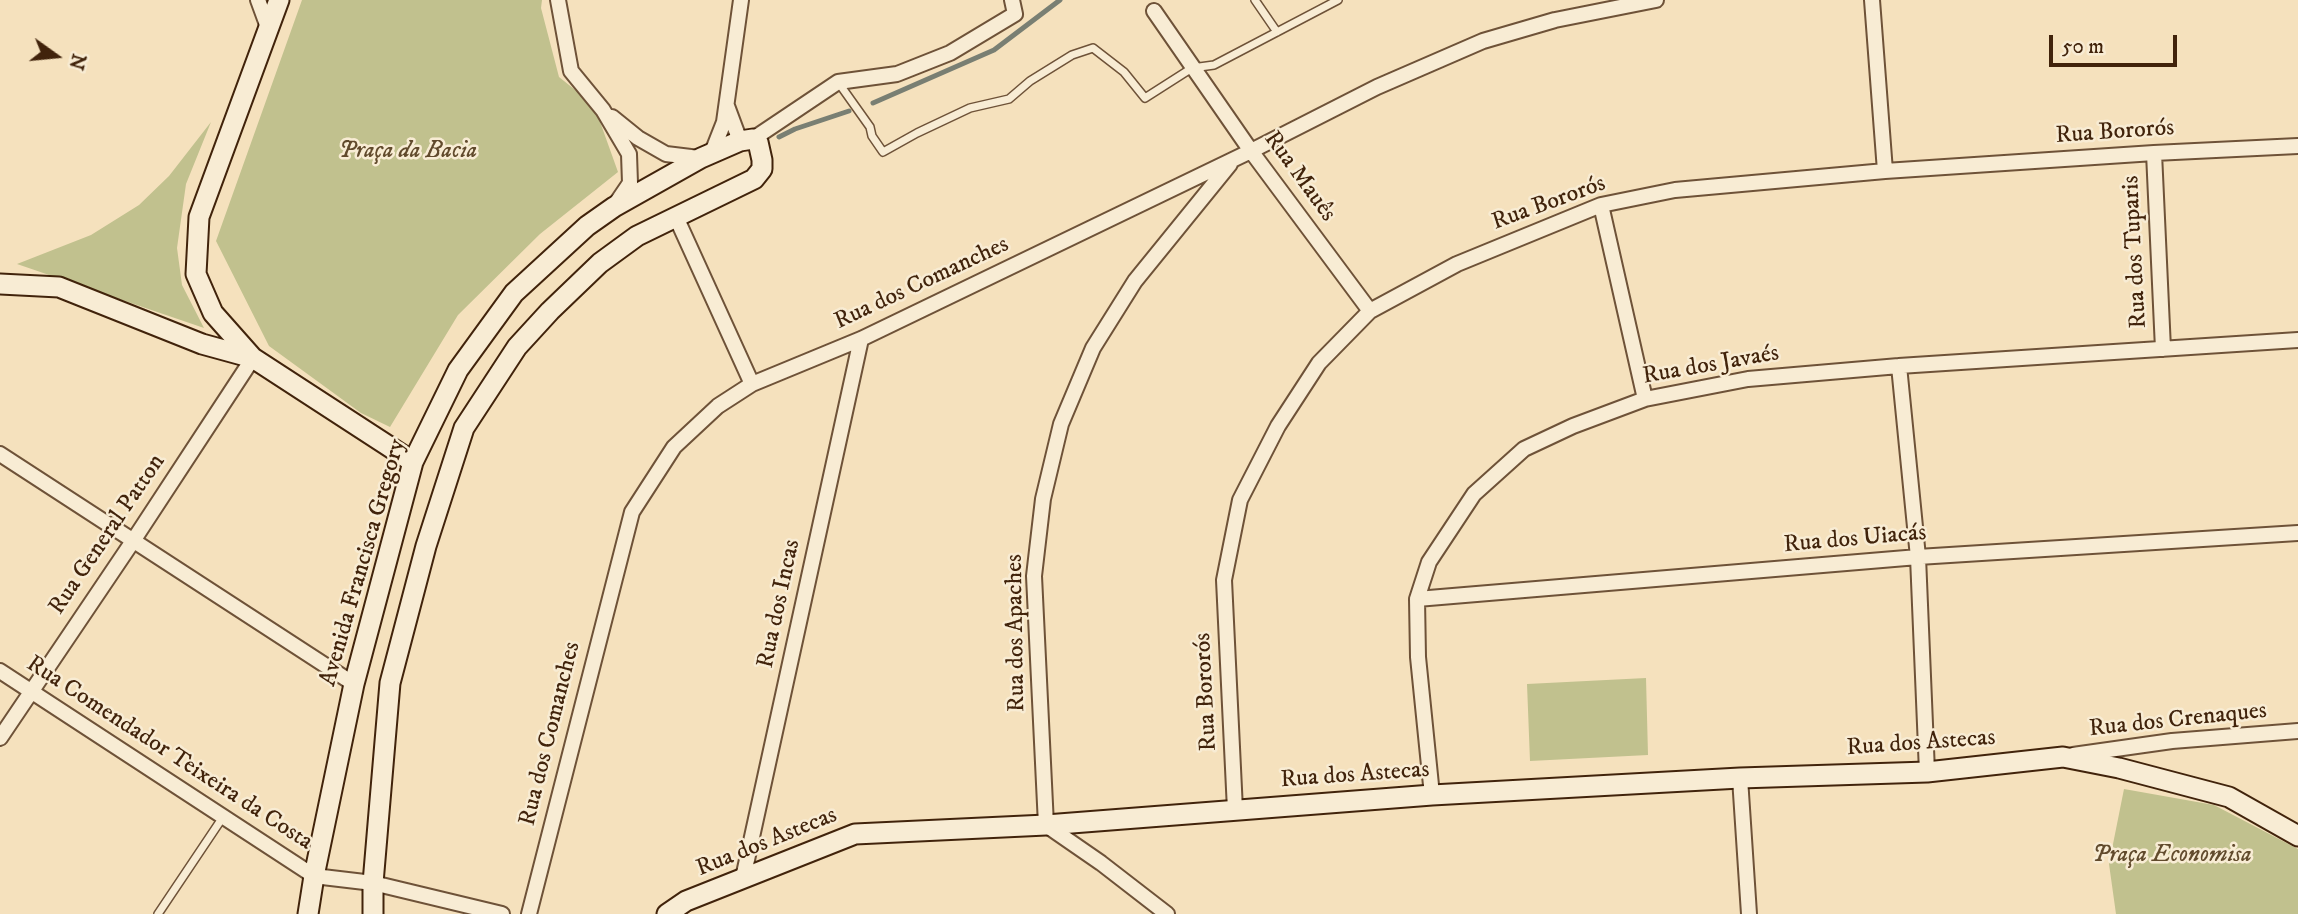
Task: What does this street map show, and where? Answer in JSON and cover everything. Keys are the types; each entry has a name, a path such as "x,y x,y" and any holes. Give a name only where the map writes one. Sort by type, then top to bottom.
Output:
{"street":[{"path":"258,0 269,30"},
{"path":"279,0 199,217 196,274 213,313 253,358 413,462"},
{"path":"558,0 571,71 603,110 622,139 631,165 630,183 614,207"},
{"path":"603,110 638,138 666,154 706,157 724,122 741,0"},
{"path":"746,140 838,82 897,74 950,53 1015,13 1012,0"},
{"name":"Rua dos Comanches","path":"529,914 632,512 674,447 718,405 752,384 861,339 1377,88 1483,41 1555,20 1656,0"},
{"path":"1872,0 1885,171"},
{"name":"Rua Mauês","path":"1154,11 1251,151 1370,311"},
{"path":"727,105 746,140"},
{"path":"373,914 373,883 390,683 426,546 464,428 517,348 550,311 600,263 637,236 754,179 762,169 762,160 758,142 746,140"},
{"name":"Avenida Francisca Gregory","path":"308,914 355,684 413,462 458,370 514,293 587,226 614,207 706,157 746,140"},
{"name":"Rua Bororós","path":"1236,810 1224,580 1240,500 1278,426 1319,363 1370,311 1457,264 1601,205 1675,190 1885,171 2298,146"},
{"name":"Rua dos Tuparis","path":"2154,153 2163,348"},
{"name":"Rua dos Apaches","path":"1046,825 1034,576 1042,499 1061,424 1093,348 1135,281 1233,160"},
{"path":"1601,205 1645,399"},
{"path":"676,216 752,384"},
{"path":"0,284 59,287 202,344 253,358"},
{"name":"Rua dos Incas","path":"743,878 861,339"},
{"name":"Rua dos Javaés","path":"1432,795 1418,657 1417,599 1429,562 1474,494 1524,449 1573,426 1645,399 1748,379 1899,366 2298,340"},
{"name":"Rua General Patton","path":"0,738 253,358"},
{"path":"1899,366 1918,557 1927,772"},
{"path":"0,454 355,684"},
{"name":"Rua dos Uiacás","path":"1417,599 1918,557 2298,533"},
{"name":"Rua Comendador Teixeira da Costa","path":"0,671 314,876"},
{"name":"Rua dos Crenaques","path":"2063,757 2172,741 2298,731"},
{"name":"Rua dos Astecas","path":"667,914 686,901 855,834 1046,825 1432,795 1740,778 1927,772 2063,757 2119,768 2229,797 2298,836"},
{"path":"1740,778 1749,914"},
{"path":"1046,825 1167,914"},
{"path":"314,876 373,883 502,914"}],"lane":[{"path":"1255,0 1277,32"},
{"path":"838,82 870,127 872,136 883,152 970,108 1009,99 1030,81 1072,55 1093,48 1124,72 1146,98 1192,68 1214,65 1338,0"},
{"path":"158,914 223,817"}],"green space":[{"name":"Praça da Bacia","path":"302,0 542,0 541,8 559,77 594,105 618,172 540,234 458,315 390,427 361,413 269,346 216,241"},
{"path":"211,122 186,184 177,248 182,285 204,328 17,264 91,235 139,205 169,176"},
{"path":"1646,678 1648,755 1530,761 1527,684"},
{"name":"Praça Economisa","path":"2124,789 2214,805 2298,849 2298,914 2116,914 2109,864"}],"waterway":[{"path":"873,103 994,50 1060,0"},
{"path":"779,137 849,111"}]}
